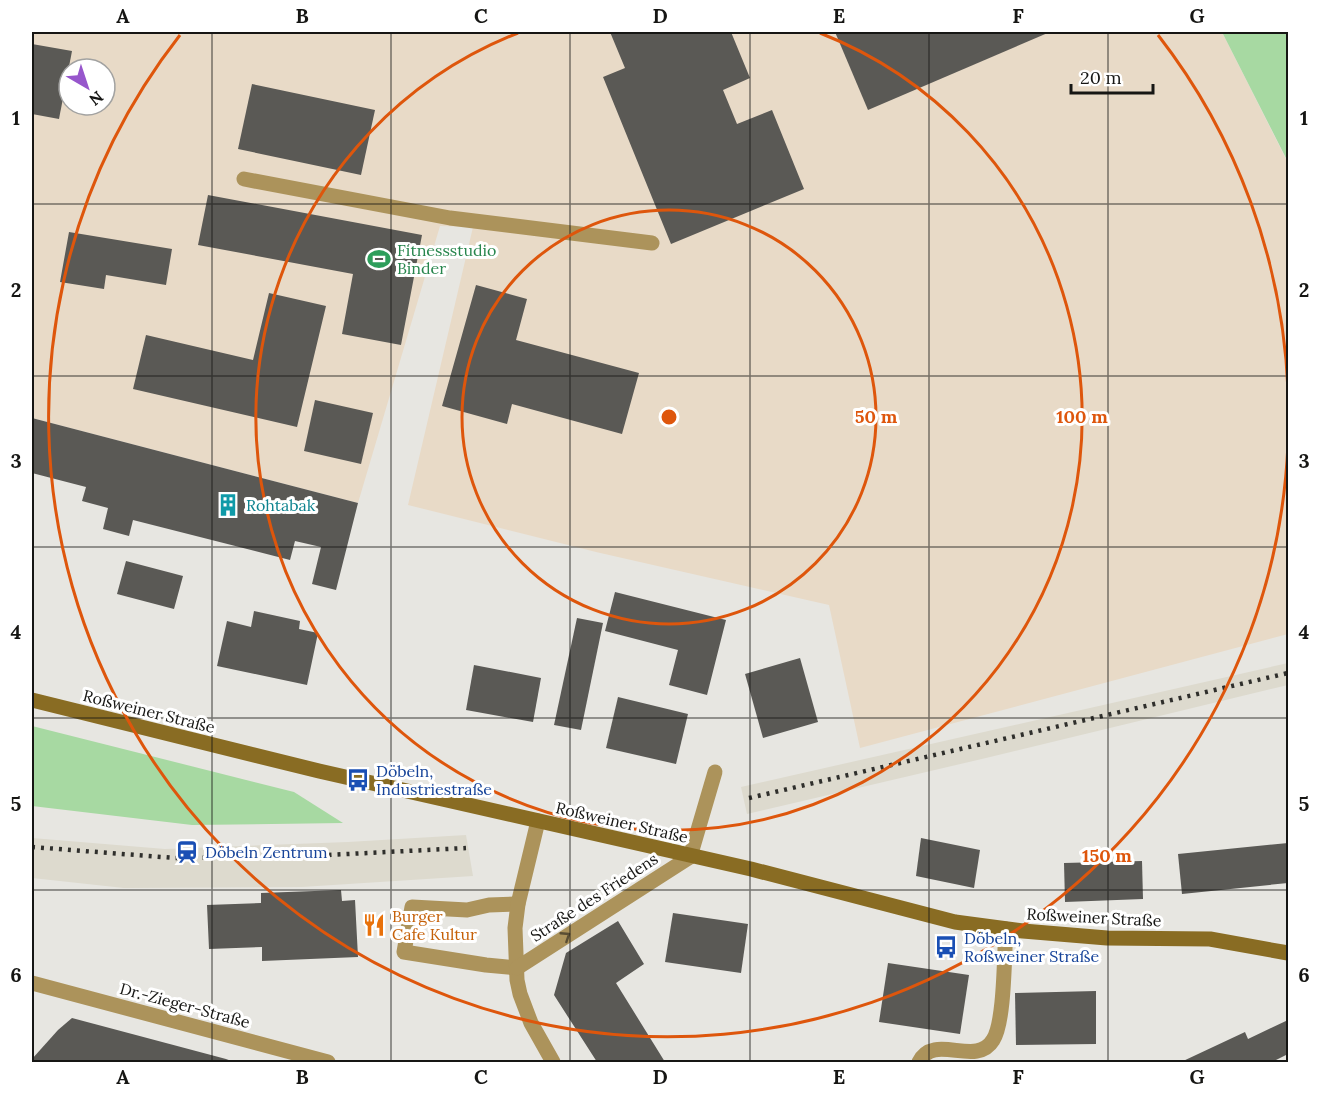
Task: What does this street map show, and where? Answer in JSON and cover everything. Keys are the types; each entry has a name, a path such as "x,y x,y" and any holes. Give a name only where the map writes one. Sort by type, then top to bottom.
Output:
{"main road":[{"name":"Roßweiner Straße","path":"32,700 320,771 690,857 751,869 956,922 1107,938 1210,939 1288,954"}],"street":[{"path":"244,179 450,218 652,243"},
{"path":"690,857 715,772"},
{"name":"Straße des Friedens","path":"538,822 518,904 515,928 517,968 520,994 531,1023 553,1062"},
{"name":"Straße des Friedens","path":"517,968 690,857"},
{"path":"517,968 404,952 412,907 467,910 489,905 518,904"},
{"path":"920,1062 929,1051 938,1049 974,1053 992,1043 999,1024 1006,929"},
{"name":"Dr.-Zieger-Straße","path":"32,984 328,1062"}],"shaded area":[{"path":"32,32 1222,32 1288,163 1288,634 860,748 829,605 596,552 408,505 473,227 440,226 358,503 32,418"},
{"path":"1288,663 1288,685 747,814 741,787"},
{"path":"466,835 473,876 302,887 124,888 32,878 32,838 165,849"}],"green space":[{"path":"1222,32 1288,32 1288,162"},
{"path":"32,726 294,792 343,823 192,825 32,806"}],"building":[{"path":"610,32 731,32 750,78 723,90 737,124 772,110 804,189 671,244 603,77 625,68"},
{"path":"835,32 1050,32 868,110"},
{"path":"32,44 72,51 71,57 57,57 57,117 59,119 32,114"},
{"path":"252,84 375,110 361,175 238,149"},
{"path":"208,195 422,235 401,345 342,334 353,274 198,245"},
{"path":"69,232 172,249 166,285 106,275 104,289 60,282"},
{"path":"476,285 527,299 516,340 639,373 622,434 512,404 507,424 442,406"},
{"path":"269,293 326,306 297,427 133,389 146,335 253,360"},
{"path":"315,400 373,413 361,464 304,451"},
{"name":"Rohtabak","path":"32,418 358,503 336,590 312,584 321,547 295,541 290,560 133,520 129,536 103,529 108,508 82,501 86,487 32,473"},
{"path":"126,561 183,576 174,609 117,594"},
{"path":"615,592 726,620 707,695 669,685 678,650 605,631"},
{"path":"254,611 300,621 299,629 318,633 307,685 217,666 227,621 251,627"},
{"path":"577,618 603,623 581,730 554,725"},
{"path":"800,658 818,722 763,738 745,674"},
{"path":"474,665 541,678 533,722 466,710"},
{"path":"618,697 688,714 676,764 606,748"},
{"path":"921,838 980,850 974,888 916,876"},
{"path":"1288,843 1288,883 1182,894 1178,854"},
{"path":"1142,861 1143,899 1065,902 1064,863"},
{"path":"341,890 342,901 355,900 358,957 262,961 262,947 209,949 207,905 261,903 261,893"},
{"path":"673,913 748,924 741,973 665,962"},
{"path":"618,921 644,964 616,983 665,1062 597,1062 554,995 566,953"},
{"path":"888,963 969,975 960,1034 879,1022"},
{"path":"1096,991 1096,1044 1016,1045 1015,993"},
{"path":"72,1018 234,1062 32,1062 32,1059 58,1030"},
{"path":"1288,1020 1288,1054 1272,1062 1181,1062 1245,1032 1248,1039"}],"railway":[{"path":"749,798 1288,673"},
{"path":"32,847 175,858 288,857 466,848"}],"place":[{"name":"Fitnessstudio Binder","path":"379,259"},
{"name":"Rohtabak","path":"228,505"},
{"name":"Döbeln, Industriestraße","path":"358,780"},
{"name":"Döbeln Zentrum","path":"187,852"},
{"name":"Burger Cafe Kultur","path":"374,925"},
{"name":"Döbeln, Roßweiner Straße","path":"946,947"}]}
